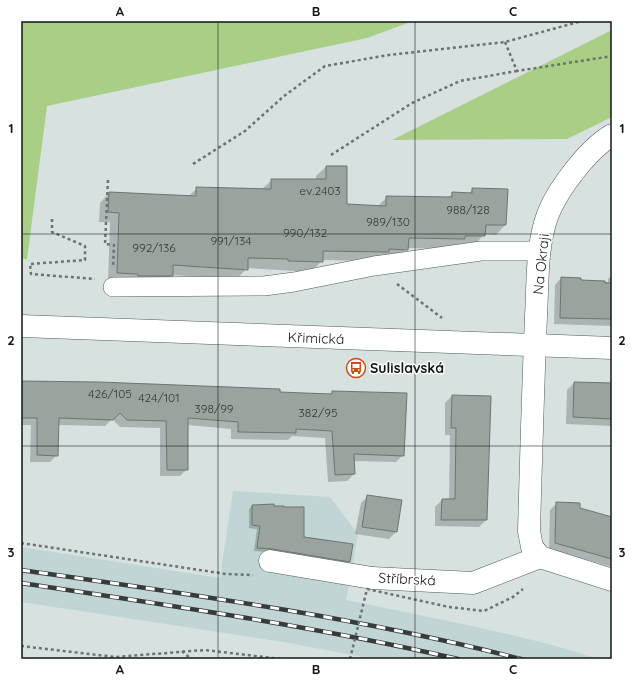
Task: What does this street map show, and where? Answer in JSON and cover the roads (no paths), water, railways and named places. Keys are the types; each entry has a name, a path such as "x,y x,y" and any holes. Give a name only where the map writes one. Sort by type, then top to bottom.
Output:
{"street":[{"name":"Na Okraji","path":"534,346 540,251 548,214 563,186 578,165 612,135"},
{"path":"113,283 264,286 294,282 374,266 481,251 540,251"},
{"name":"Křimická","path":"21,326 612,348"},
{"path":"534,346 529,538 532,547 540,557 612,580"},
{"name":"Stříbrská","path":"270,561 372,578 472,583 540,557"}],"railway":[{"path":"21,570 147,588 335,619 459,644 521,659"},
{"path":"21,583 295,626 458,659"}],"place":[{"name":"Sulislavská","path":"356,368"}]}
